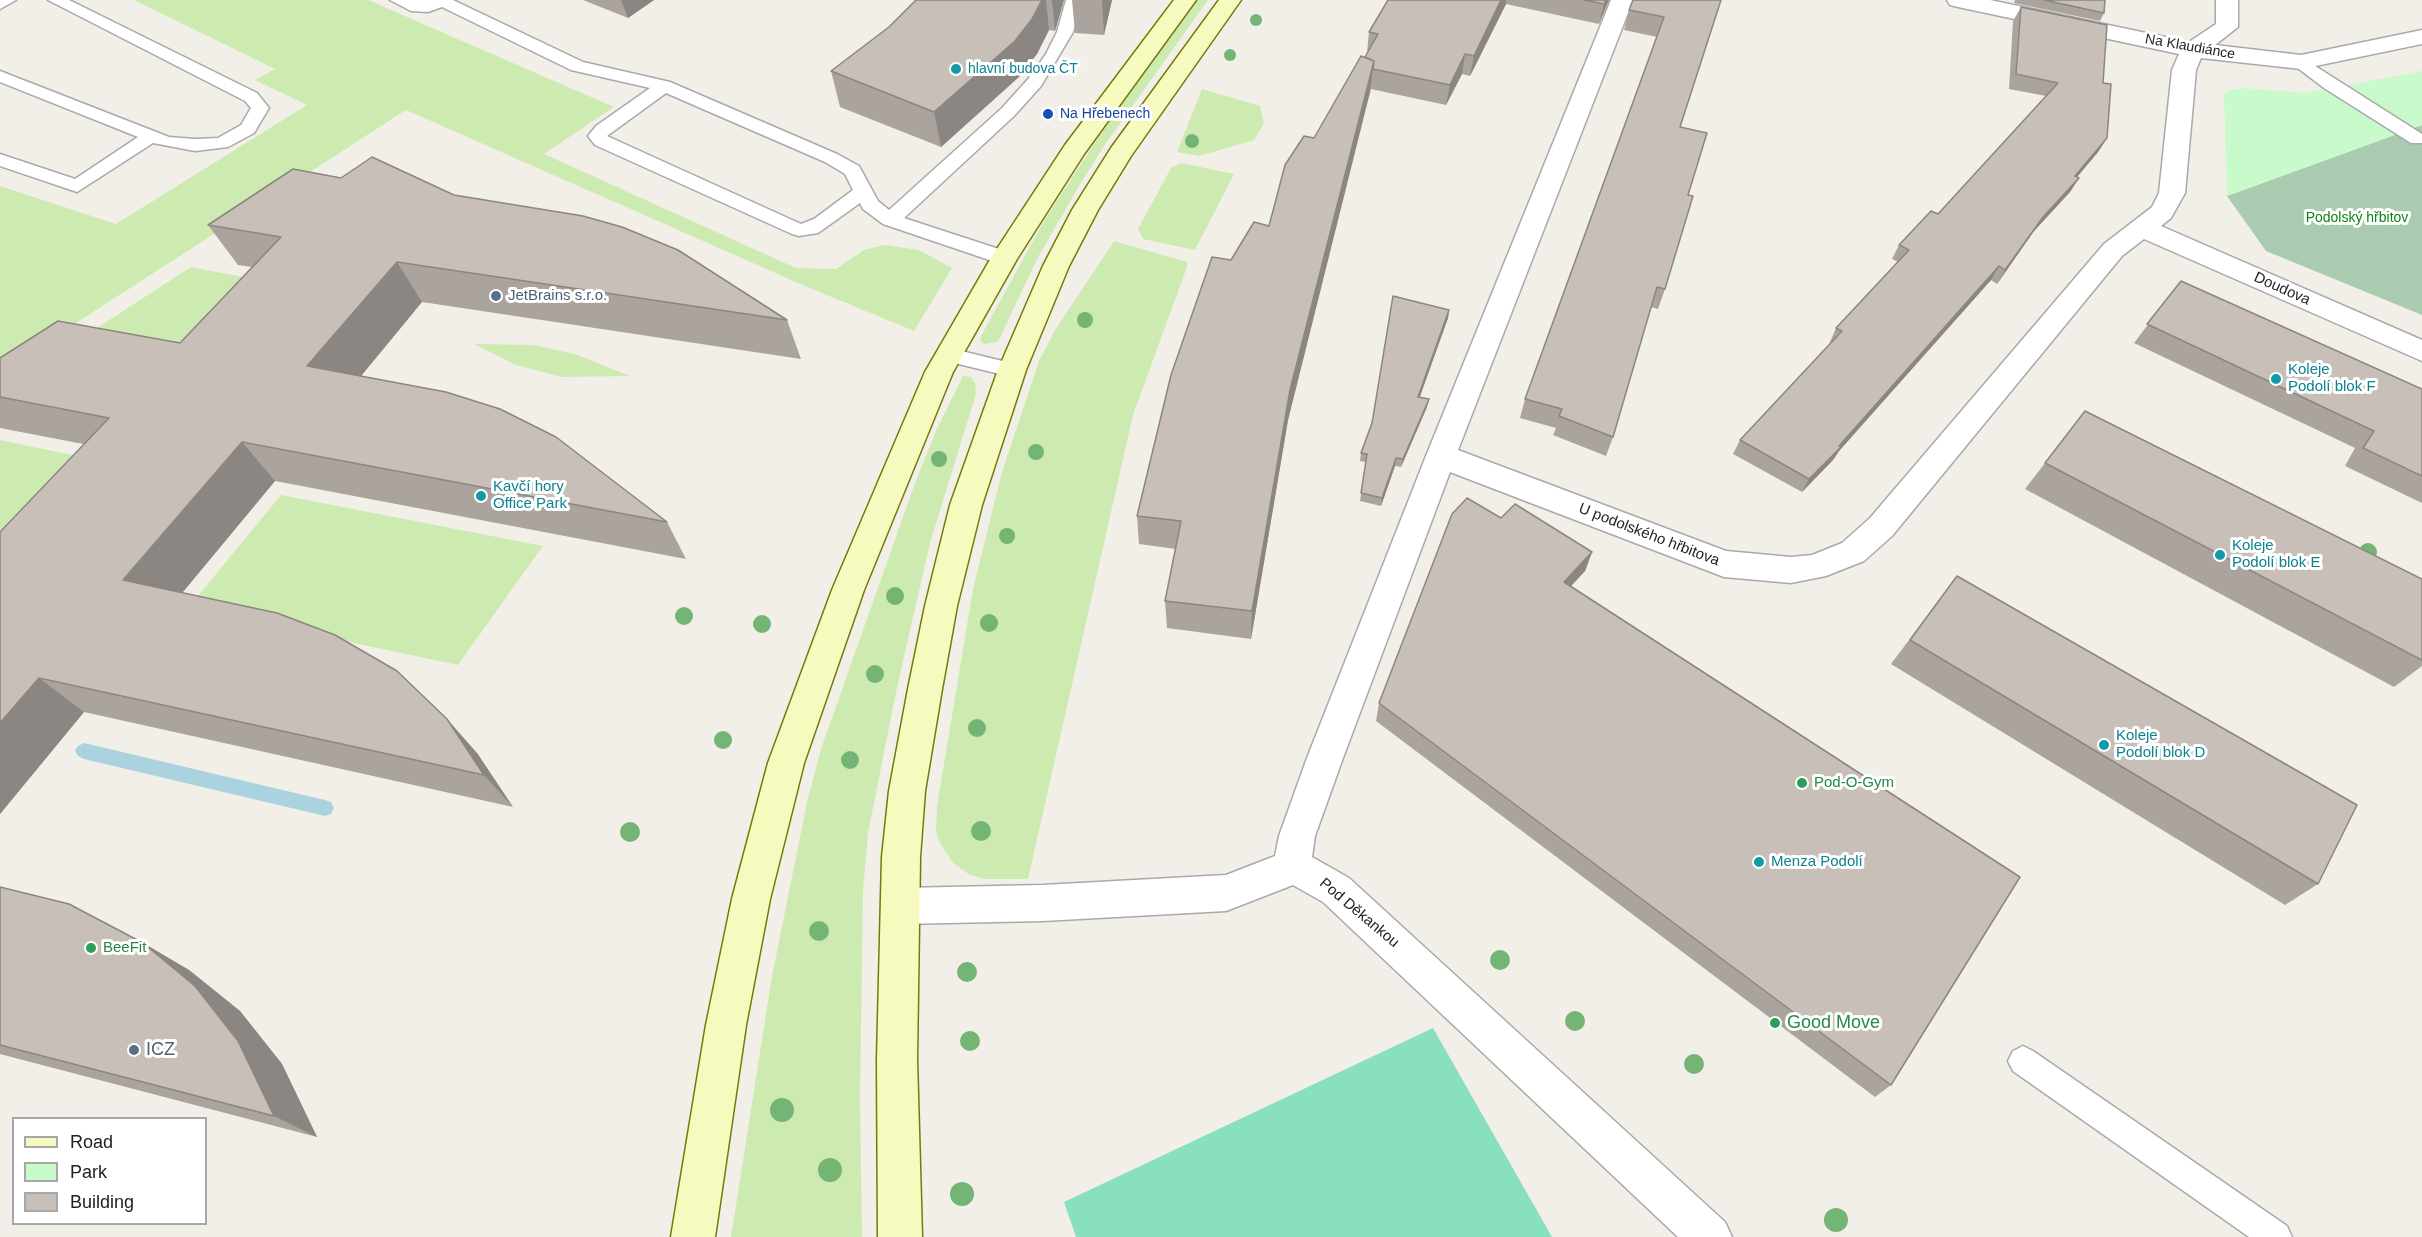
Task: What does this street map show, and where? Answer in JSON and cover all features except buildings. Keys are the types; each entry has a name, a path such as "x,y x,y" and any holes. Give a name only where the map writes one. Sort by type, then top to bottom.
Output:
{"street":[{"path":"693,1237 726,1025 747,922 786,763 848,590 917,419 949,355 1004,258 1074,150 1185,0"},
{"path":"900,1237 897,1059 901,856 907,791 941,606 966,505 1012,370 1056,266 1085,210 1120,154 1230,0"},
{"path":"901,906 1043,903 1226,893 1292,867 1297,836 1321,769 1441,456 1622,0"},
{"name":"Na Klaudiánce","path":"1958,0 2193,50 2301,62 2422,37"},
{"path":"2193,50 2227,27 2227,0"},
{"name":"U podolského hřbitova","path":"1441,456 1724,564 1791,570 1815,567 1853,552 1881,527 2113,250 2162,213 2172,193 2184,70 2193,50"},
{"name":"Doudova","path":"2142,228 2422,351"},
{"name":"Pod Děkankou","path":"1292,867 1315,876 1336,890 1710,1237"}],"lane":[{"path":"0,4 8,0"},
{"path":"0,76 166,142 195,145 222,143 248,129 260,108 251,97 56,0"},
{"path":"398,0 419,6 443,1 577,66 664,86 846,166 855,175 870,205 890,220 1004,258"},
{"path":"890,220 1008,112 1035,82 1061,39 1074,0"},
{"path":"2301,62 2330,84 2417,139"},
{"path":"664,86 602,130 597,136 601,141 800,230 811,229 862,192"},
{"path":"0,160 77,186 152,136"},
{"path":"949,355 1012,370"},
{"path":"2023,1061 2276,1237"}],"green space":[{"path":"134,0 368,0 614,107 544,154 796,268 836,269 864,250 885,245 919,250 952,268 914,331 805,286 406,110 0,372 0,186 116,224 307,105 255,80 275,69"},
{"path":"1197,0 1208,0 1102,149 1079,186 1037,259 998,342 984,344 980,341 981,336 1044,221 1096,141"},
{"path":"2422,71 2422,125 2227,196 2224,95 2229,90 2243,88 2306,93"},
{"path":"1202,89 1260,106 1264,123 1254,140 1199,156 1177,152"},
{"name":"Podolský hřbitov","path":"2422,125 2422,315 2266,251 2227,196"},
{"path":"1181,163 1234,174 1195,250 1143,239 1138,229 1171,168"},
{"path":"1114,241 1187,262 1187,267 1133,415 1028,879 985,879 970,875 953,863 938,840 936,830 937,806 973,589 1002,472 1039,361 1055,330"},
{"path":"191,267 284,285 201,371 66,348"},
{"path":"474,344 533,345 575,354 630,376 562,377 516,365"},
{"path":"963,376 971,377 975,383 976,394 930,543 896,692 868,833 863,891 860,1099 862,1237 731,1237 772,976 807,802 821,749 915,483 936,431"},
{"path":"0,440 120,465 0,563"},
{"path":"281,495 543,546 458,665 188,608"},
{"path":"1433,1028 1552,1237 1076,1237 1064,1202"}],"waterway":[{"path":"84,751 325,808"}],"place":[{"name":"hlavní budova ČT","path":"956,69"},
{"name":"Na Hřebenech","path":"1048,114"},
{"name":"JetBrains s.r.o.","path":"496,296"},
{"name":"Koleje Podolí blok F","path":"2276,379"},
{"name":"Kavčí hory Office Park","path":"481,496"},
{"name":"Koleje Podolí blok E","path":"2220,555"},
{"name":"Koleje Podolí blok D","path":"2104,745"},
{"name":"Pod-O-Gym","path":"1802,783"},
{"name":"Menza Podolí","path":"1759,862"},
{"name":"BeeFit","path":"91,948"},
{"name":"Good Move","path":"1775,1023"},
{"name":"ICZ","path":"134,1050"}]}
